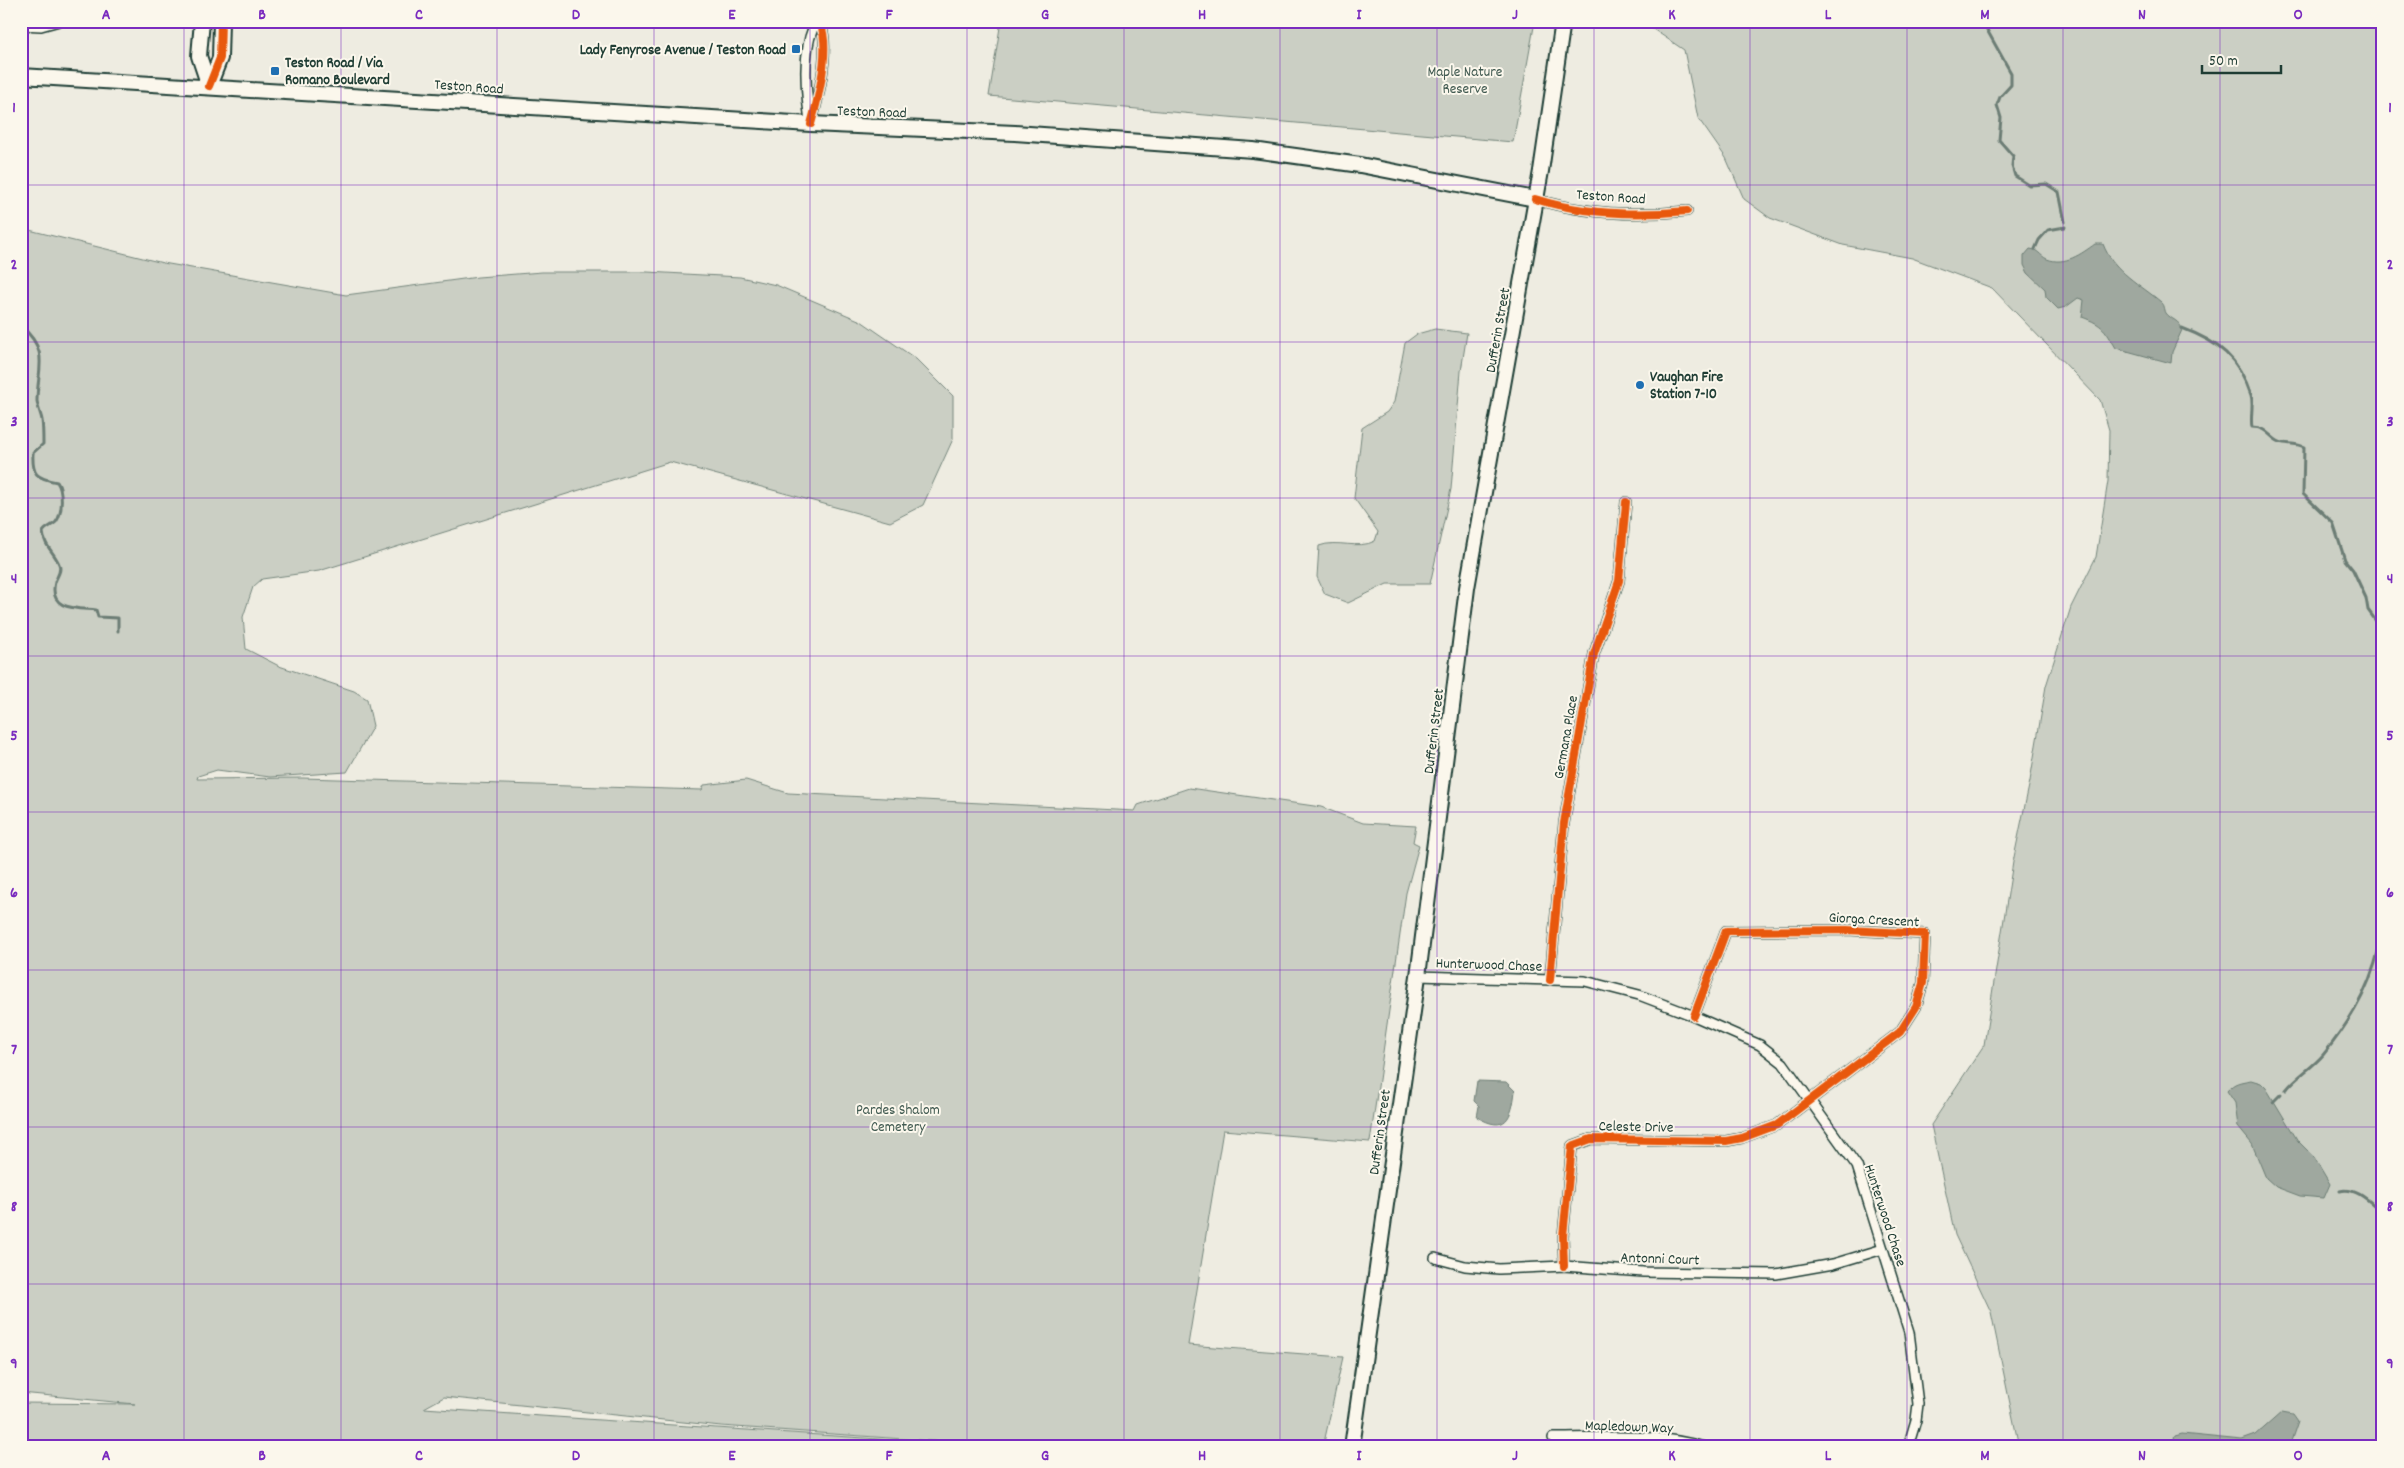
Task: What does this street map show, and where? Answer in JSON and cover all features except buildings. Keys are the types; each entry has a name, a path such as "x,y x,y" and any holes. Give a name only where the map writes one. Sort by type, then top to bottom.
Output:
{"main road":[{"path":"202,21 199,56 209,86"},
{"path":"209,86 220,58 221,21"},
{"name":"Dufferin Street","path":"1352,1447 1418,976 1467,588 1541,171 1563,21"},
{"name":"Teston Road","path":"21,76 810,124 1015,133 1253,150 1360,165 1535,199"}],"street":[{"path":"21,25 41,26 59,21"},
{"path":"818,21 824,30 820,93 810,124 806,94 810,32 818,21"},
{"name":"Teston Road","path":"1535,199 1560,206 1593,210 1663,213 1687,211"},
{"name":"Germana Place","path":"1550,980 1564,823 1594,654 1619,581 1626,502"},
{"name":"Giorga Crescent","path":"1694,1016 1726,931 1847,930 1925,934 1923,982 1916,1007 1900,1032 1810,1101"},
{"name":"Hunterwood Chase","path":"1418,976 1585,982 1621,990 1694,1016 1760,1045 1783,1062 1820,1117 1857,1166 1909,1332 1918,1404 1916,1420 1908,1447"},
{"name":"Celeste Drive","path":"1564,1266 1563,1236 1572,1146 1591,1139 1710,1141 1742,1138 1777,1125 1810,1101"},
{"name":"Antonni Court","path":"1435,1258 1465,1266 1499,1269 1564,1266 1643,1272 1776,1274 1833,1264 1883,1249"},
{"name":"Mapledown Way","path":"1553,1438 1652,1437 1688,1442 1704,1447"}],"green space":[{"name":"Maple Nature Reserve","path":"1001,21 1535,21 1513,142 989,96"},
{"path":"1641,21 2383,21 2383,808 2378,817 2379,829 2383,830 2383,1447 2019,1447 1991,1312 1955,1235 1931,1125 1984,1045 2013,862 2030,781 2046,686 2071,607 2096,557 2108,481 2109,430 2100,400 1992,288 1912,258 1843,245 1770,218 1744,199 1726,158 1698,118 1684,50"},
{"name":"Pardes Shalom Cemetery","path":"21,228 163,263 346,295 478,277 542,272 647,272 740,277 776,285 861,321 916,359 953,396 953,439 923,505 890,522 670,462 319,571 262,579 253,587 243,617 246,649 279,666 354,691 367,699 373,726 347,772 270,777 217,770 198,776 197,779 303,778 702,790 704,785 746,780 788,793 1135,811 1138,805 1189,788 1321,807 1363,823 1416,826 1413,842 1419,845 1406,893 1370,1142 1223,1130 1188,1345 1343,1357 1323,1447 1016,1447 721,1426 444,1397 424,1408 995,1447 21,1447 21,1403 135,1404 21,1393"},
{"path":"1435,329 1467,333 1461,371 1451,489 1430,584 1387,584 1348,603 1325,594 1317,577 1319,546 1326,544 1362,545 1375,541 1378,532 1354,498 1362,428 1387,412 1394,402 1405,343 1417,334"}],"shaded area":[{"path":"2095,244 2103,244 2120,270 2162,303 2166,313 2181,327 2182,330 2172,352 2171,363 2116,348 2100,326 2082,317 2084,300 2078,298 2066,307 2058,309 2046,297 2045,289 2028,273 2024,265 2024,256 2030,249 2035,250 2047,259 2060,261 2072,258"},
{"path":"2251,1080 2261,1083 2266,1088 2298,1141 2314,1157 2330,1184 2324,1198 2300,1196 2276,1187 2266,1178 2252,1144 2238,1127 2235,1103 2227,1091 2235,1084"},
{"path":"1477,1081 1506,1082 1515,1091 1512,1109 1506,1120 1495,1124 1477,1117 1479,1106 1474,1101"},
{"path":"2282,1412 2293,1414 2298,1421 2289,1447 2170,1447 2175,1436 2182,1434 2242,1440 2256,1435"}],"waterway":[{"path":"1982,21 2011,73 2011,85 2000,97 1997,105 2001,118 1999,140 2013,156 2012,166 2015,176 2029,185 2046,184 2059,192 2065,222"},
{"path":"2035,249 2039,240 2048,230 2065,227"},
{"path":"21,326 36,344 40,361 37,401 42,420 43,444 33,453 33,466 40,477 57,482 61,496 58,518 56,522 43,532 45,541 60,567 55,582 54,591 56,598 66,606 96,610 98,617 118,618 118,631"},
{"path":"2182,328 2207,339 2234,361 2251,395 2252,427 2265,430 2280,442 2304,447 2303,494 2333,523 2345,560 2353,570 2366,598 2368,610 2376,621 2383,623"},
{"path":"2286,1090 2323,1055 2354,1011 2375,964 2383,928"},
{"path":"2273,1102 2281,1094"},
{"path":"2340,1191 2346,1190 2358,1193 2383,1213"}],"cycle path":[{"path":"209,86 220,58 221,21"},
{"path":"811,124 820,87 824,57 823,31 819,21"},
{"path":"1535,199 1591,211 1630,213 1687,211"},
{"path":"1550,980 1564,823 1594,654 1619,581 1626,502"},
{"path":"1564,1266 1563,1236 1572,1146 1591,1139 1726,1141 1742,1138 1777,1125 1900,1032 1916,1007 1923,983 1925,934 1847,930 1726,931 1694,1016"}],"place":[{"name":"Lady Fenyrose Avenue / Teston Road","path":"796,49"},
{"name":"Teston Road / Via Romano Boulevard","path":"275,71"},
{"name":"Vaughan Fire Station 7-10","path":"1640,385"}]}
